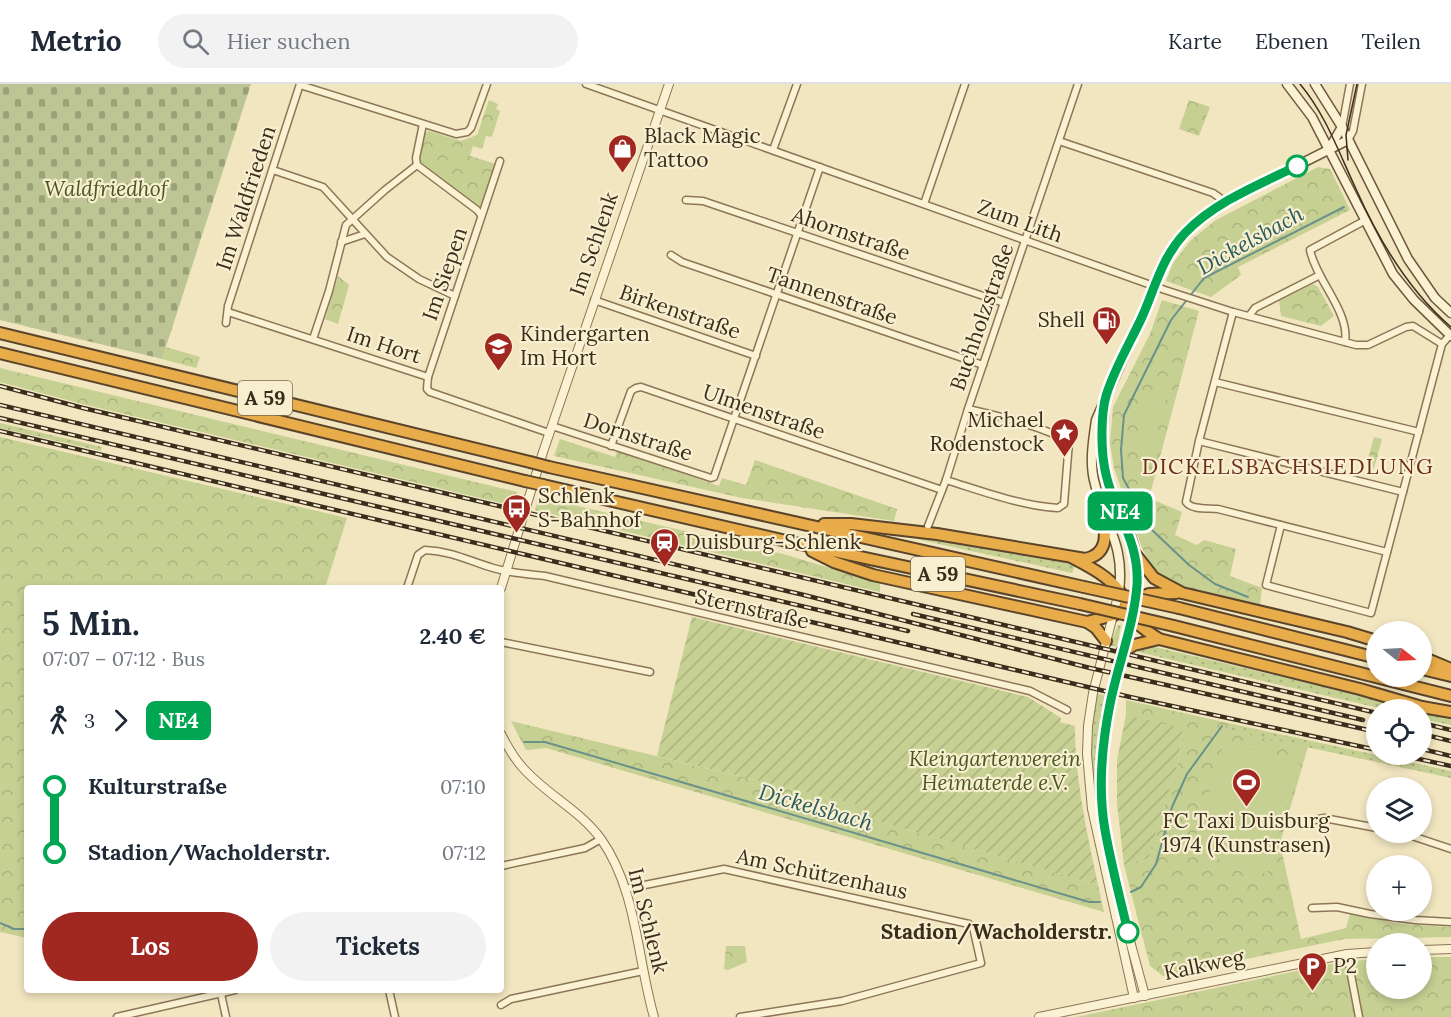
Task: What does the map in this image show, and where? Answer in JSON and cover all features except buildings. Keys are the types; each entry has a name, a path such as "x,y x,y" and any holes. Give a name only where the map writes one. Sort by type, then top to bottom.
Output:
{"highway":[{"name":"A 59","path":"0,333 549,467 1084,587 1366,655"},
{"name":"A 59","path":"0,353 543,486 1080,604 1451,696"},
{"path":"932,530 1085,559 1094,556 1104,546 1103,510"},
{"name":"A 59","path":"799,524 851,524 932,530"},
{"path":"795,543 834,562 873,575 1087,622 1096,628 1106,640"},
{"path":"1136,555 1154,578 1182,593"},
{"path":"1073,558 1098,572 1131,602 1133,618 1159,639 1360,689 1422,707 1451,712"},
{"path":"1087,622 1114,615 1131,602 1155,593 1182,593 1366,638"},
{"path":"1122,652 1134,645 1159,639"},
{"path":"1432,661 1451,669"},
{"path":"1432,671 1451,676"}],"main road":[{"path":"1287,84 1312,117 1393,274 1414,300 1451,336"},
{"path":"1315,84 1342,127 1408,259 1435,298 1451,313"},
{"path":"1328,150 1342,127"},
{"path":"1119,591 1120,558 1114,535 1094,483 1092,453 1096,420 1167,257 1184,234 1223,203 1348,140"},
{"path":"1106,397 1102,442 1104,464 1108,483 1131,537 1136,555 1131,602"}],"street":[{"path":"300,84 456,134 467,132 471,128 487,84"},
{"name":"Im Waldfrieden","path":"226,322 300,84"},
{"name":"Zum Lith","path":"586,84 1198,302 1356,345 1368,345 1406,327 1413,326 1442,344"},
{"name":"Im Schlenk","path":"502,585 550,429 669,84"},
{"path":"773,150 797,84"},
{"path":"924,204 965,84"},
{"name":"Buchholzstraße","path":"932,530 942,490 968,409 1078,84"},
{"path":"1342,127 1350,84"},
{"path":"1348,140 1353,131 1362,84"},
{"path":"423,124 416,158 417,165 481,215"},
{"path":"1059,141 1213,193 1223,203"},
{"name":"Im Siepen","path":"428,377 500,161"},
{"path":"313,339 346,225 417,165"},
{"path":"734,419 820,167"},
{"path":"273,170 321,186 387,257 404,270 455,296"},
{"name":"Ahornstraße","path":"686,200 703,201 1004,303"},
{"path":"1345,342 1346,327 1310,250 1364,221"},
{"path":"341,242 365,234"},
{"name":"Tannenstraße","path":"671,255 682,262 983,365"},
{"path":"1249,316 1255,308 1320,275"},
{"name":"Birkenstraße","path":"594,300 756,356"},
{"name":"Im Hort","path":"228,312 428,377 427,389 430,392 550,429"},
{"path":"1233,312 1199,441 1186,502 1192,508 1218,509 1387,552"},
{"path":"1281,525 1266,585 1371,613 1442,344 1451,336"},
{"path":"1215,382 1419,432"},
{"name":"Ulmenstraße","path":"611,446 631,392 641,387 942,490"},
{"path":"946,480 1033,504 1055,508 1063,505 1069,442 1002,417 968,409"},
{"name":"Dornstraße","path":"550,429 711,478 714,477 734,419"},
{"path":"1199,441 1403,492"},
{"name":"Sternstraße","path":"408,585 418,555 425,550 439,550 470,558 506,572 545,576 1030,691 1067,710"},
{"path":"1119,591 1093,693 1088,726 1088,781 1092,809 1134,998"},
{"path":"1133,618 1122,652 1110,705 1104,749 1103,809 1105,829 1124,916 1145,996"},
{"path":"504,643 650,672"},
{"name":"Im Schlenk","path":"504,739 524,770 588,823 601,839 618,870 625,889 654,1017"},
{"path":"1300,823 1324,818 1366,826"},
{"path":"504,865 585,848 601,839"},
{"path":"1432,843 1451,849"},
{"name":"Am Schützenhaus","path":"625,889 724,869 969,924 973,927 981,963 842,1001 740,1017"},
{"path":"1312,908 1337,907 1404,919 1451,922"},
{"path":"1432,950 1451,949"},
{"name":"Kalkweg","path":"1039,1017 1347,954 1366,953"},
{"path":"1347,954 1359,1017"},
{"path":"501,1005 510,999 643,971"},
{"path":"117,1017 224,993"},
{"path":"390,993 395,1017"},
{"path":"221,994 226,1017"}],"green space":[{"name":"Waldfriedhof","path":"0,84 251,84 162,359 0,320"},
{"path":"489,100 498,104 496,109 500,111 492,137 486,136 482,149 473,146 470,156 496,164 480,209 422,165 420,159 425,133 429,131 461,141 477,135"},
{"path":"1189,100 1210,107 1199,136 1179,129"},
{"path":"1318,167 1330,169 1350,210 1238,267 1241,275 1211,297 1166,281 1173,263 1191,240 1216,220"},
{"path":"338,276 349,285 338,324 325,319"},
{"path":"1313,284 1318,287 1334,316 1321,326 1281,316 1279,301"},
{"path":"1162,300 1199,311 1149,498 1182,512 1175,535 1197,545 1204,540 1236,549 1230,576 1262,588 1260,606 1174,585 1154,571 1142,548 1114,468 1110,443 1113,407 1150,334"},
{"path":"166,347 200,357 196,368 162,359"},
{"path":"0,368 517,492 514,506 82,404 0,382"},
{"path":"1148,389 1167,393 1153,448 1135,444"},
{"path":"0,423 102,447 101,451 0,428"},
{"path":"0,437 347,518 326,585 24,585 24,937 0,932"},
{"path":"1374,437 1382,439 1374,468 1366,466"},
{"path":"560,439 615,457 617,451 719,486 722,478 746,485 755,460 897,509 894,521 742,498 554,456"},
{"path":"539,497 783,554 880,583 880,592 535,510"},
{"path":"889,533 971,544 1076,564 1072,573"},
{"name":"Kleingartenverein Heimaterde e.V.","path":"692,617 1028,697 1061,718 1060,722 1075,726 1079,787 1098,885 857,815 858,805 657,756"},
{"path":"1118,625 1121,625 1117,647 1110,645"},
{"path":"1151,646 1376,699 1366,699 1366,705 1138,652 1141,648"},
{"path":"1097,694 1105,695 1098,744 1097,776 1101,825 1099,826 1092,760"},
{"path":"1126,700 1228,723 1228,730 1308,747 1280,843 1301,939 1346,928 1350,914 1366,917 1366,921 1451,927 1451,937 1432,937 1432,933 1366,933 1366,939 1344,939 1163,976 1150,966 1124,865 1148,857 1178,763 1183,729 1126,715"},
{"path":"1432,712 1451,715 1451,725 1432,721"},
{"path":"1126,715 1183,728 1178,763 1148,858 1124,865 1117,803 1117,760"},
{"path":"511,721 859,805 858,815 1098,885 1104,912 546,748 526,750"},
{"path":"1228,723 1366,753 1366,760 1227,730"},
{"name":"FC Taxi Duisburg 1974 (Kunstrasen)","path":"1225,741 1300,764 1267,874 1191,851"},
{"path":"1390,765 1423,765 1451,771 1451,778"},
{"path":"726,946 745,946 747,962 728,970 724,969"},
{"path":"1432,957 1451,957 1451,1017 1076,1017 1340,962 1366,960 1366,999 1432,999"}],"waterway":[{"name":"Dickelsbach","path":"1248,597 1215,584 1189,565 1151,529 1123,478 1121,450 1124,415 1171,320 1204,278 1344,207"},
{"name":"Dickelsbach","path":"1131,892 1141,887 1156,864 1172,807 1187,774 1222,726"},
{"name":"Dickelsbach","path":"524,742 545,742 1089,902 1100,902"},
{"name":"Dickelsbach","path":"0,923 14,929 24,929"}],"tram line":[{"path":"1300,84 1325,121 1365,208 1396,264 1421,297 1451,327"},
{"path":"1348,160 1346,135 1357,84"}],"railway":[{"path":"0,386 83,408 1366,710"},
{"path":"0,405 804,595 1090,668 1366,730"},
{"path":"0,418 908,631"},
{"path":"0,431 1130,697 1366,748"},
{"path":"913,614 1363,720"},
{"path":"1432,725 1451,730"},
{"path":"1432,736 1451,741"},
{"path":"1432,751 1451,756"},
{"path":"1432,762 1451,766"}],"bus line":[{"name":"NE4","path":"1128,932 1105,829 1103,770 1110,705 1122,652 1133,618 1137,578 1136,555 1131,537 1108,483 1104,464 1102,442 1106,397 1147,306 1158,273 1184,234 1223,203 1297,166"}],"place":[{"name":"Black Magic Tattoo","path":"623,174"},
{"name":"Shell","path":"1106,346"},
{"name":"Kindergarten Im Hort","path":"499,372"},
{"name":"Michael Rodenstock","path":"1065,458"},
{"name":"Schlenk S-Bahnhof","path":"517,534"},
{"name":"Duisburg-Schlenk","path":"664,568"},
{"name":"FC Taxi Duisburg 1974 (Kunstrasen)","path":"1246,808"},
{"name":"Stadion/Wacholderstr.","path":"1128,932"},
{"name":"P2","path":"1312,992"}],"district":[{"name":"DICKELSBACHSIEDLUNG","path":"1288,466"}]}
